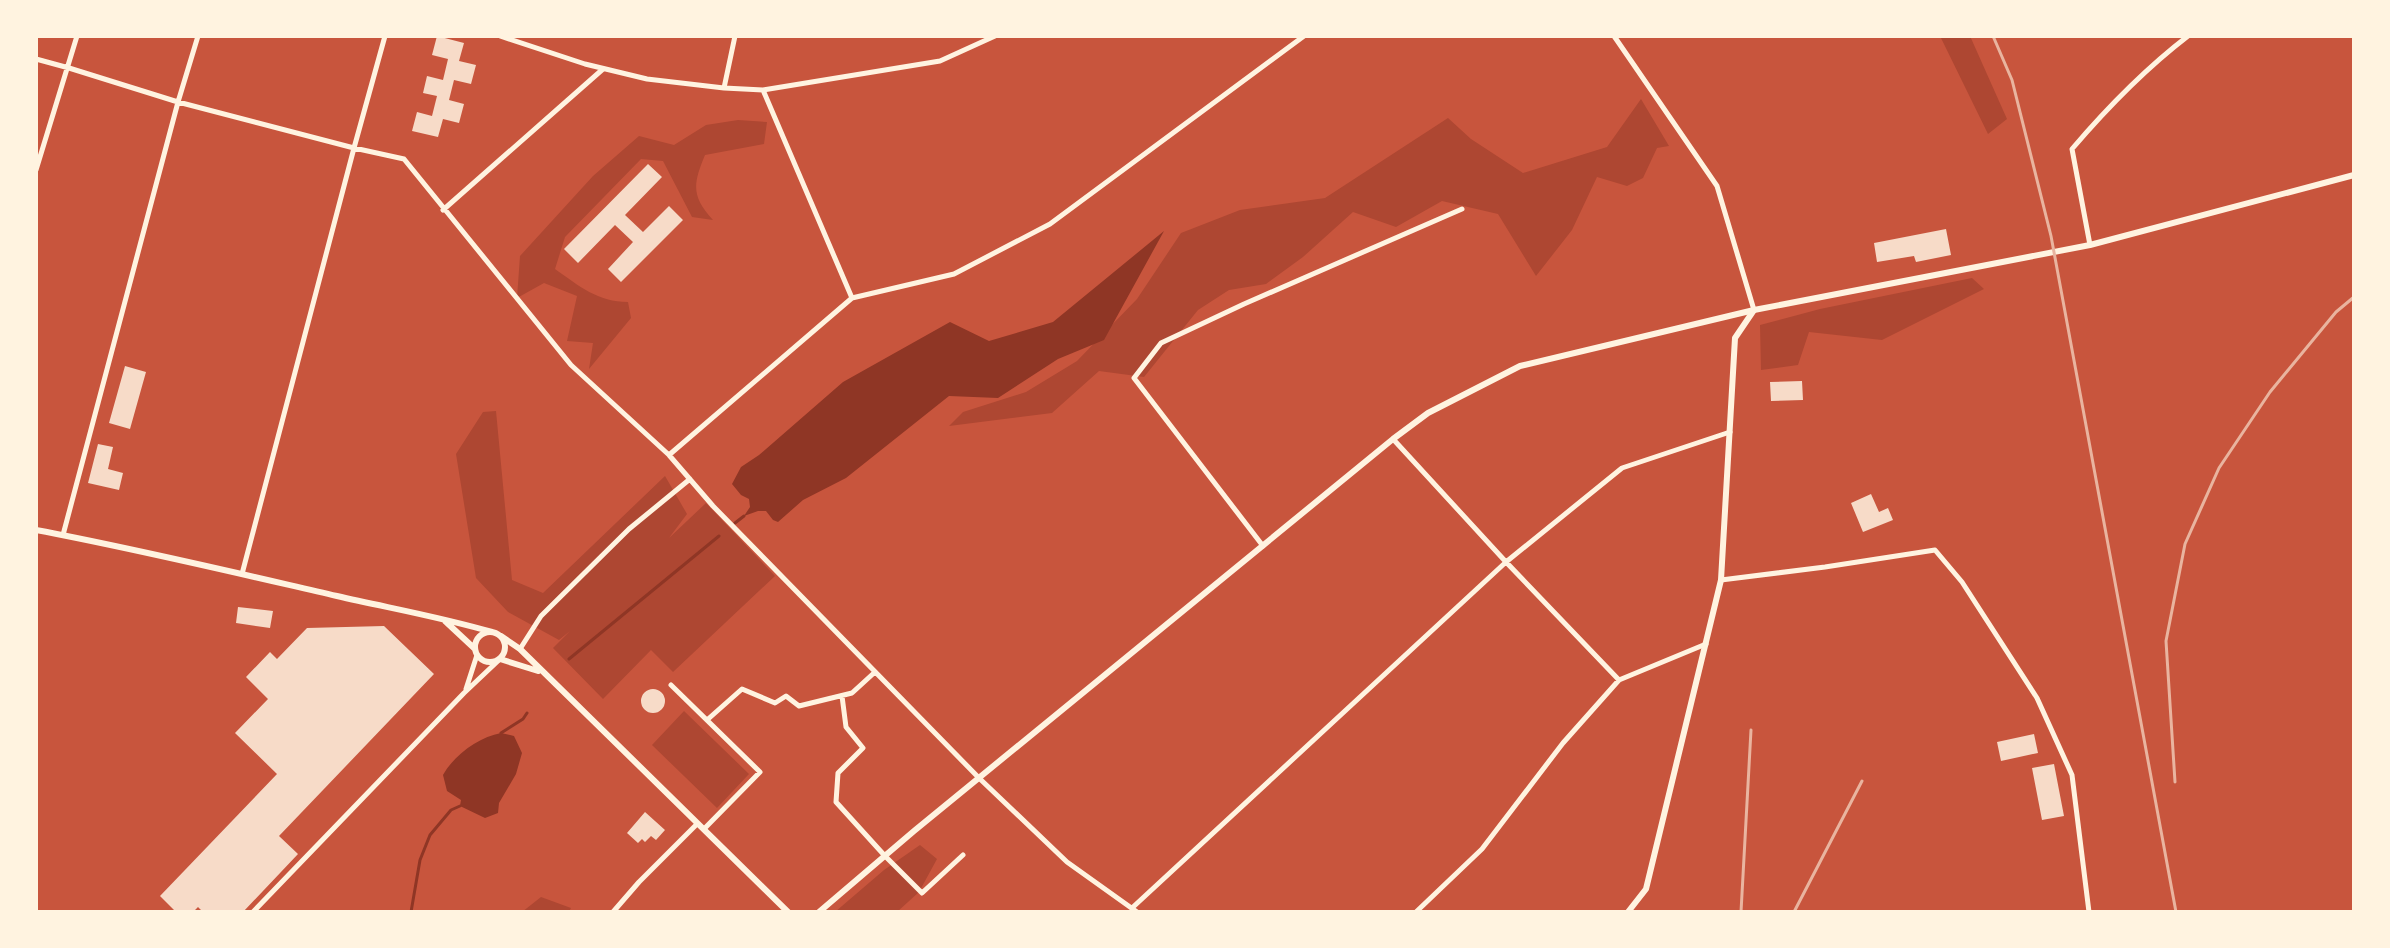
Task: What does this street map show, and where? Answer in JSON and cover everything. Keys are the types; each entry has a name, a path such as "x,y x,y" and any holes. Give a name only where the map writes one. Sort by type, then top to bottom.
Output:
{"main road":[{"path":"819,912 1393,439 1428,413 1520,366 1754,310 2090,245 2354,175"},
{"path":"1628,912 1646,889 1721,580 1735,338 1754,310"},
{"path":"36,530 409,613 439,617 501,636 520,649 788,912"},
{"path":"439,617 457,630 487,663 504,655 506,646 501,636"},
{"path":"476,652 480,636 492,632"},
{"path":"500,659 541,672"}],"street":[{"path":"36,170 77,36"},
{"path":"63,535 198,36"},
{"path":"242,574 385,36"},
{"path":"500,36 647,79 763,90 940,61 995,36"},
{"path":"724,88 735,36"},
{"path":"669,455 852,298 954,274 1050,224 1304,36"},
{"path":"1614,36 1717,186 1754,310"},
{"path":"2090,245 2072,149 2132,84 2188,36"},
{"path":"36,59 178,102 404,159 571,365 669,455 713,506 979,778 1067,862 1134,910 1506,562 1622,468 1731,432"},
{"path":"443,210 604,68"},
{"path":"763,90 852,298"},
{"path":"1263,546 1134,378 1161,343 1462,209"},
{"path":"1393,439 1619,680"},
{"path":"520,649 541,616 629,529 690,479"},
{"path":"1721,580 1935,550 1962,582 2037,698 2072,775 2089,912"},
{"path":"1416,912 1482,849 1563,743 1619,680 1706,644"},
{"path":"464,693 474,668 476,652"},
{"path":"253,912 500,659"},
{"path":"707,720 742,689 775,703 786,696 799,706 852,693 875,672"},
{"path":"613,912 639,882 760,772 671,685"},
{"path":"842,696 846,727 863,748 838,773 836,802 922,893 963,855"},
{"path":"776,912 782,906"}],"shaded area":[{"path":"1940,36 1970,36 2007,119 1988,134"},
{"path":"1641,99 1669,146 1657,148 1643,178 1627,186 1597,177 1572,230 1536,276 1498,214 1442,201 1396,227 1353,212 1303,257 1266,284 1229,290 1198,310 1144,377 1099,371 1052,413 949,426 963,412 1026,392 1077,361 1137,299 1181,233 1240,210 1325,198 1448,118 1471,139 1523,173 1607,147"},
{"path":"738,120 767,122 764,144 705,155 696,189 701,204 713,220 692,217 663,161 641,159 565,237 555,269 598,296 628,302 631,318 589,369 593,343 567,341 577,296 544,283 517,298 520,256 593,176 639,136 674,145 706,125"},
{"path":"1164,231 1104,340 1058,359 998,398 949,396 846,478 803,500 778,522 766,511 744,516 750,507 749,499 732,484 741,467 843,382 950,322 989,341 1053,322"},
{"path":"1972,278 1984,289 1882,340 1809,332 1798,365 1761,370 1760,325 1820,309"},
{"path":"496,411 512,580 543,593 665,476 687,514 669,538 706,503 775,576 673,672 651,650 603,699 553,648 570,631 559,640 508,612 476,578 456,454 483,412"},
{"path":"684,711 749,774 717,808 652,745"},
{"path":"501,733 514,736 522,753 516,774 499,803 498,813 485,818 460,806 461,800 447,791 443,775 468,748 484,738"},
{"path":"920,845 937,859 919,892 897,912 835,912 884,870"},
{"path":"541,897 571,908 569,912 522,912"}],"building":[{"path":"437,36 464,43 459,61 476,65 471,84 454,80 449,100 464,104 459,123 443,119 438,137 412,131 417,112 432,116 437,96 423,93 427,76 443,80 448,59 432,55"},
{"path":"648,164 662,177 625,215 643,232 669,206 683,220 621,282 608,269 633,242 615,225 578,263 564,249"},
{"path":"1946,229 1951,255 1916,262 1914,256 1877,262 1874,243"},
{"path":"125,366 146,372 130,429 109,423"},
{"path":"1802,381 1803,400 1771,401 1770,382"},
{"path":"98,444 113,447 108,469 123,473 119,490 88,483"},
{"path":"1871,494 1879,512 1888,508 1893,520 1863,532 1851,503"},
{"path":"238,607 273,611 270,628 236,623"},
{"path":"384,626 434,674 279,836 298,854 243,912 203,912 198,907 193,912 176,912 160,896 277,774 235,733 268,699 246,677 270,652 277,659 307,628"},
{"path":"653,689 662,692 665,701 662,710 653,713 644,710 641,701 644,692"},
{"path":"2034,734 2038,753 2001,761 1997,742"},
{"path":"2054,764 2064,816 2042,820 2032,768"},
{"path":"645,812 665,830 656,840 651,836 645,842 642,839 638,843 627,833"}],"waterway":[{"path":"735,523 744,516"},
{"path":"569,659 719,536"},
{"path":"501,733 527,713"},
{"path":"411,912 420,860 430,835 451,810 460,806"}],"railway":[{"path":"1993,36 2012,80 2051,236 2176,912"},
{"path":"2175,782 2166,641 2185,544 2219,468 2270,392 2336,312 2354,297"},
{"path":"1741,912 1751,730"},
{"path":"1794,912 1862,781"}]}
